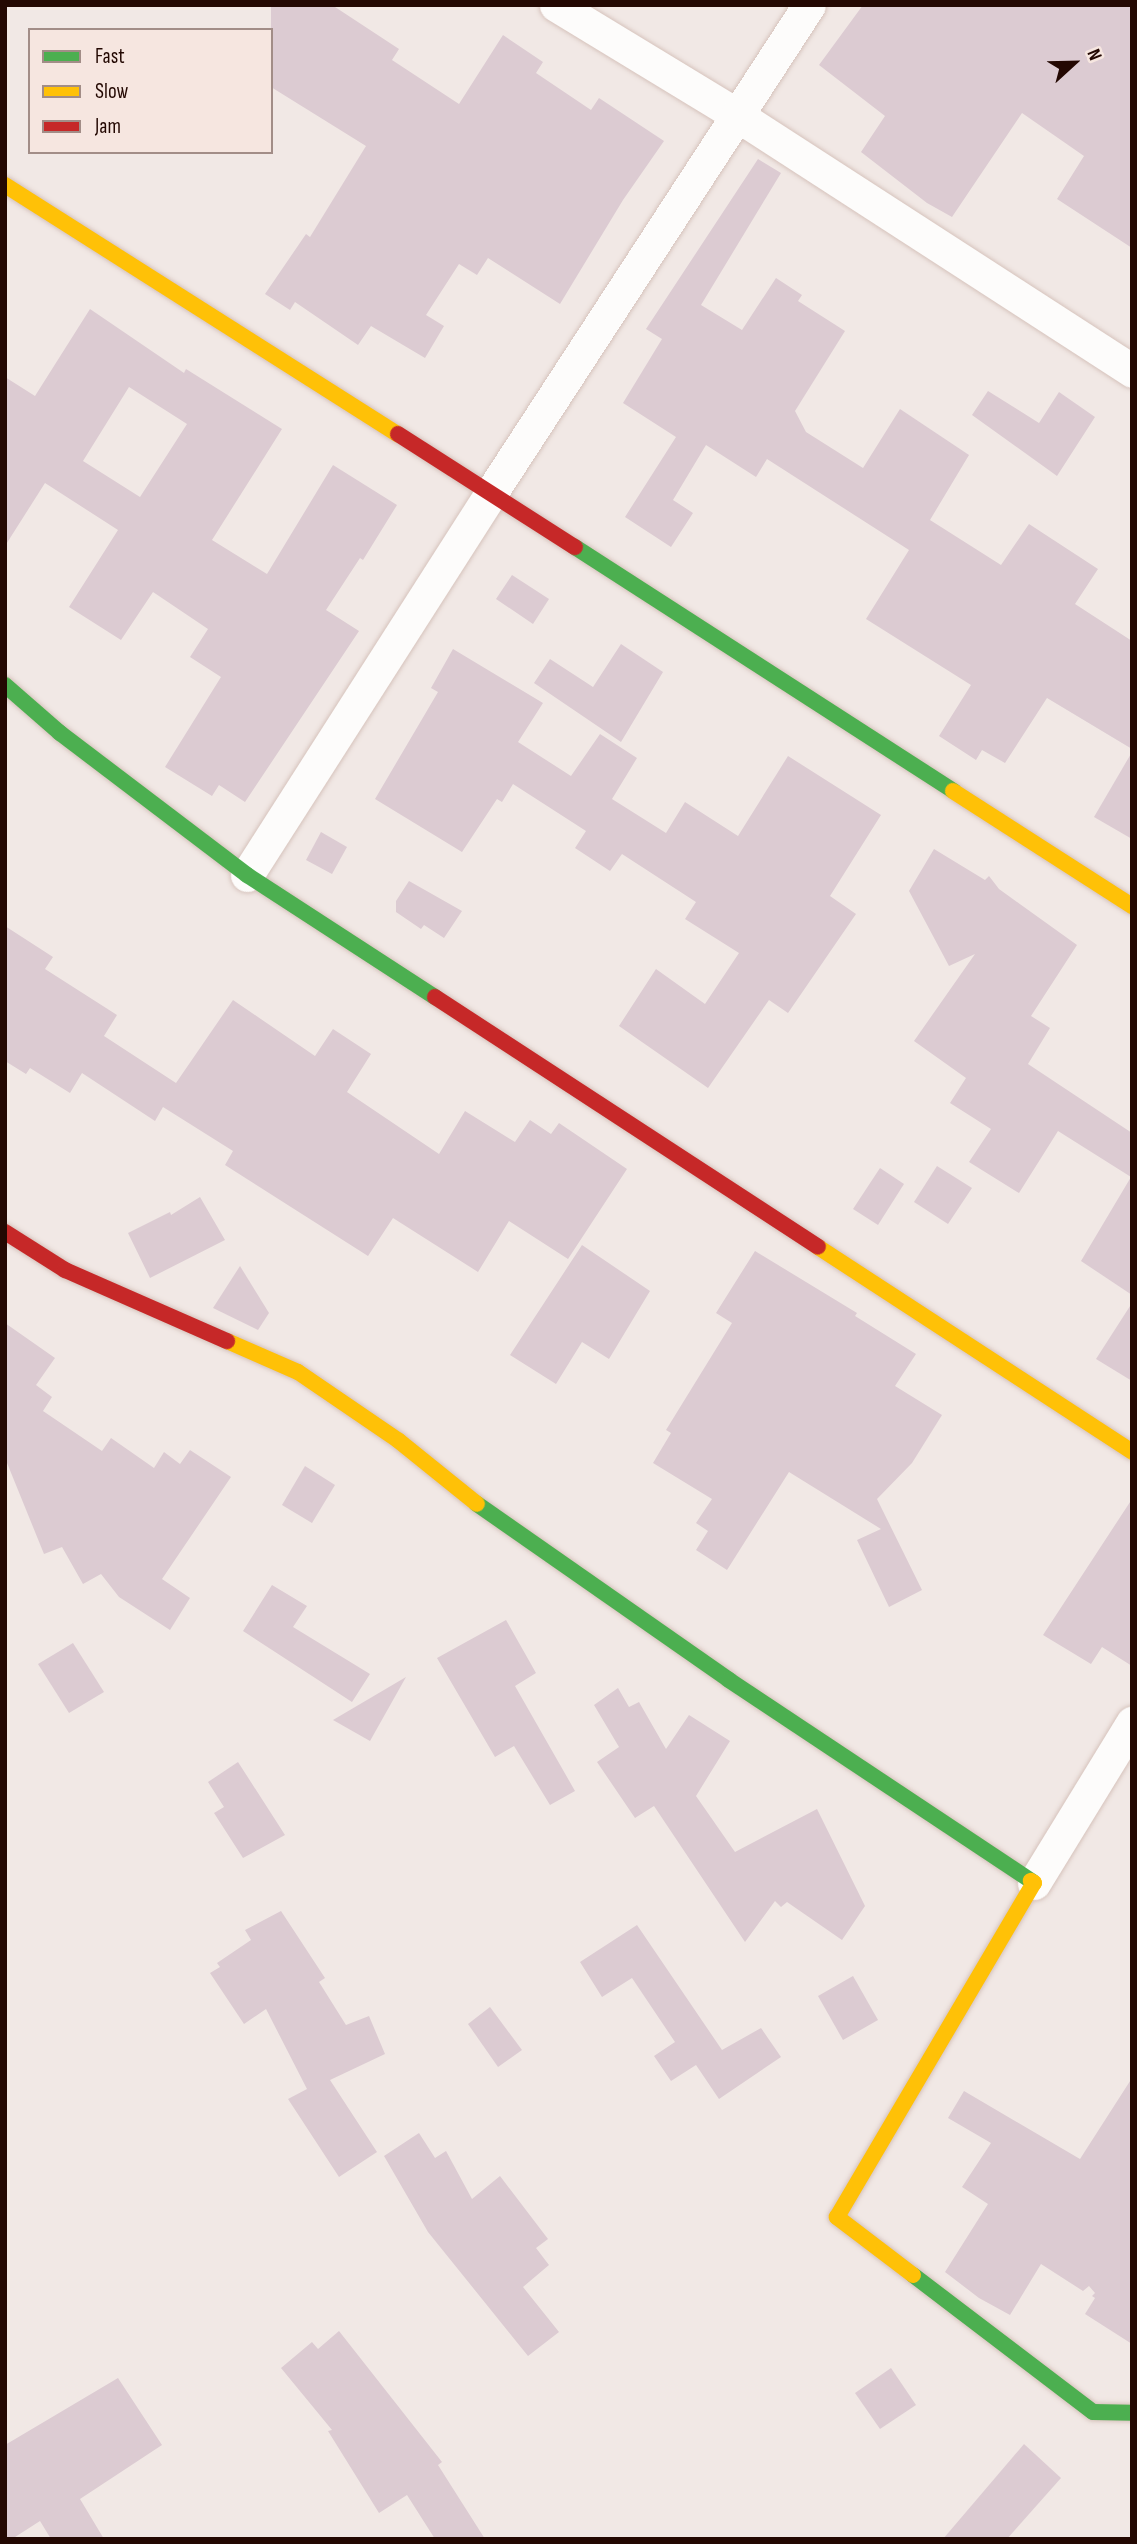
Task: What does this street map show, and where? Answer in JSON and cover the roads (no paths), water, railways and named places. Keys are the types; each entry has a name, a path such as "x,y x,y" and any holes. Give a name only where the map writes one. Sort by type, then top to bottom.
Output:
{"street":[{"path":"556,5 737,115 1132,371"},
{"path":"247,875 491,493 809,5"},
{"path":"5,185 491,493 1132,906"},
{"path":"5,685 60,733 247,875 1132,1452"},
{"path":"5,1232 65,1270 298,1372 399,1441 482,1508 729,1680 1034,1883"},
{"path":"1132,1723 836,2217 1093,2412 1132,2413"}]}
